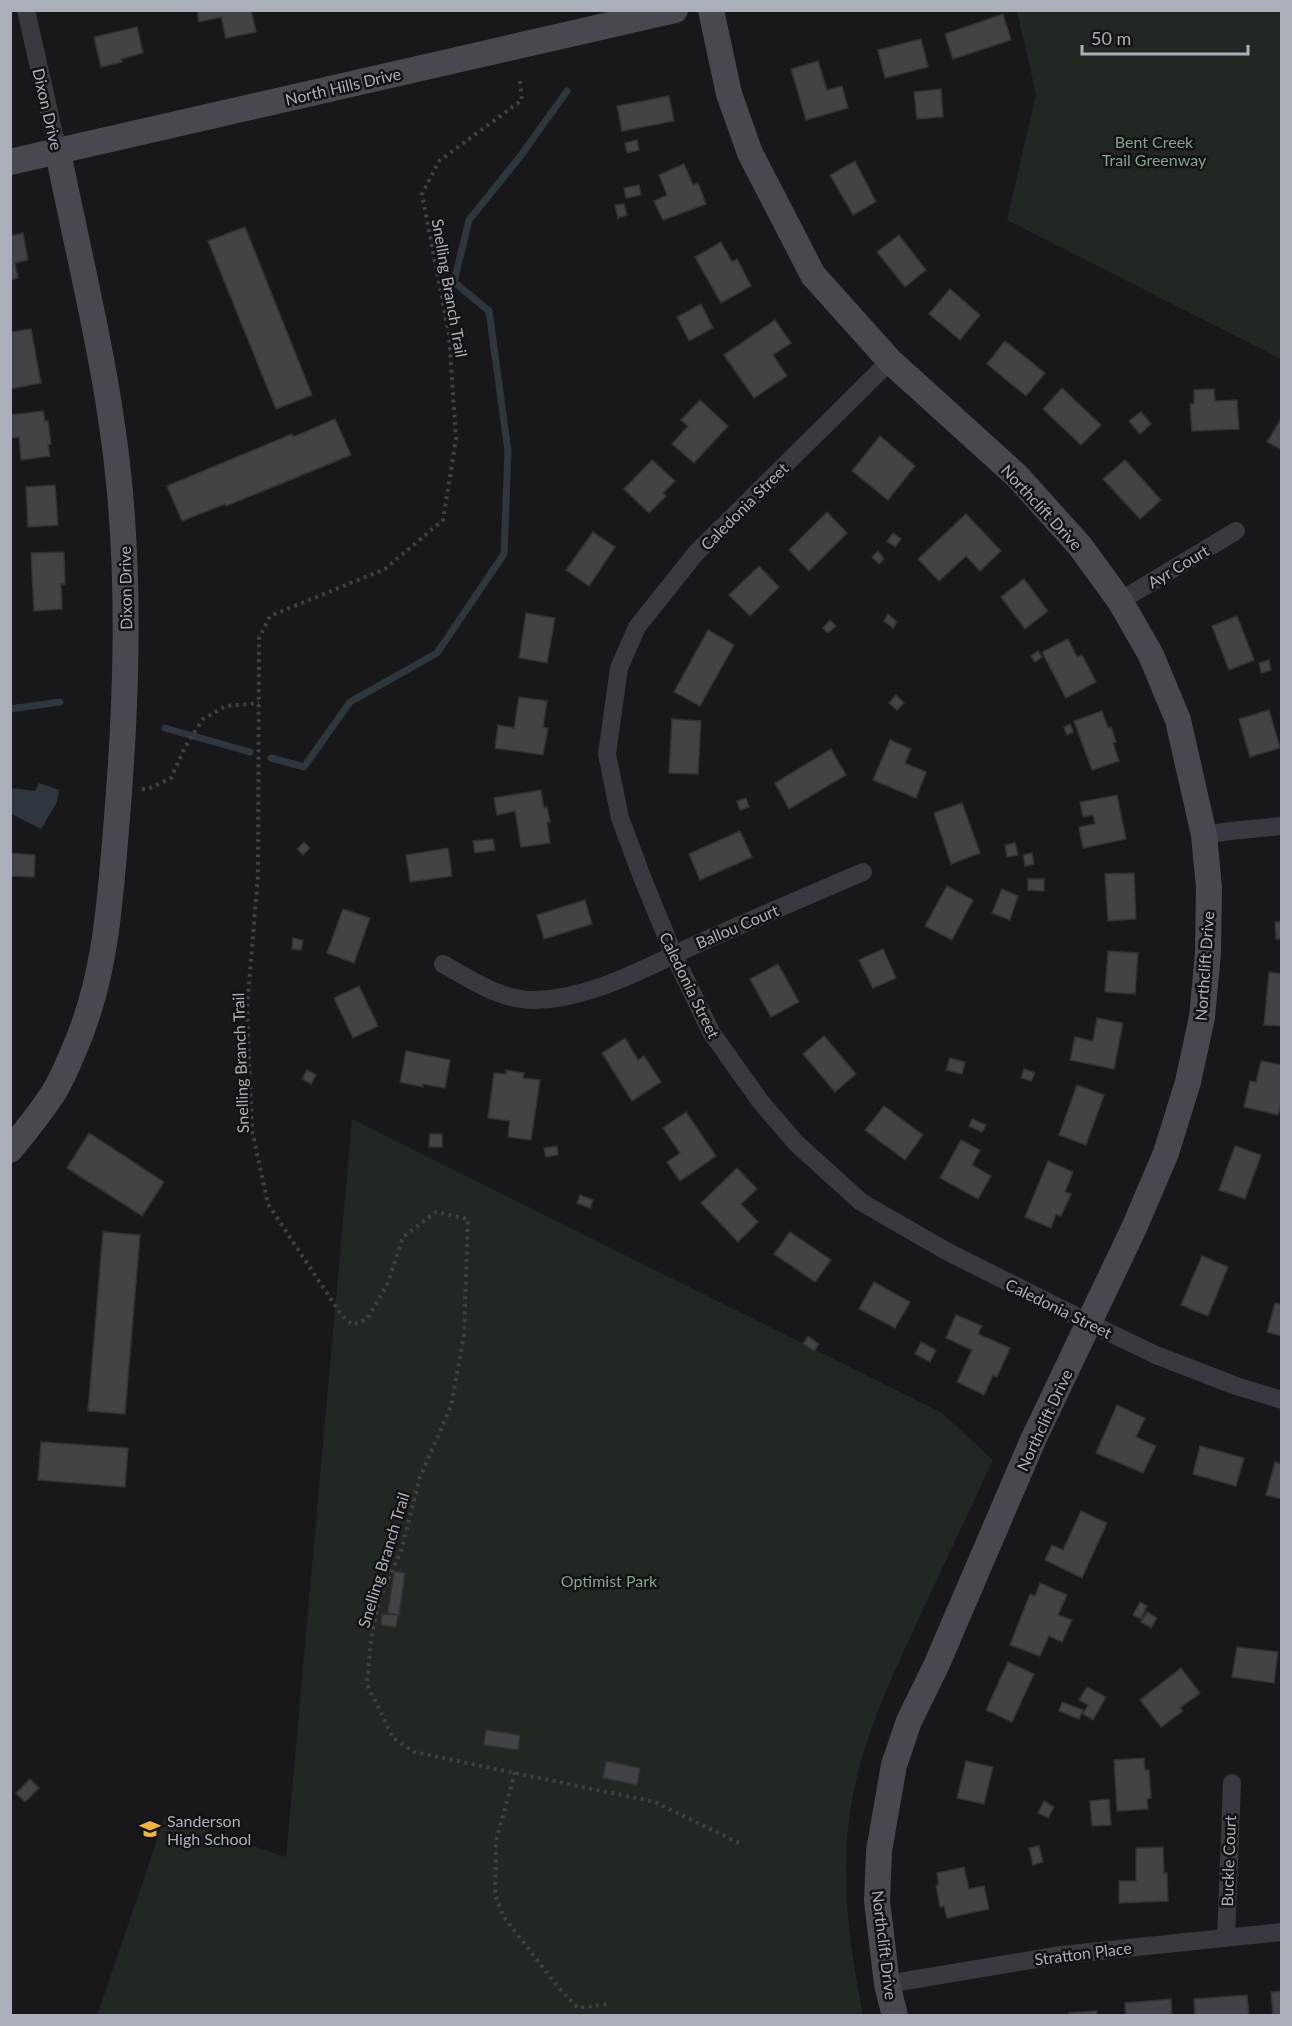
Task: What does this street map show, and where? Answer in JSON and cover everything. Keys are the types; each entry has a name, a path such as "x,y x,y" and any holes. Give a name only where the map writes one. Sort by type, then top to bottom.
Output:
{"street":[{"name":"Dixon Drive","path":"10,1150 55,1091 82,1032 97,984 107,929 119,789 126,622 125,549 119,480 99,351 26,10"},
{"name":"North Hills Drive","path":"10,162 675,10"},
{"name":"Northclift Drive","path":"711,10 729,94 750,153 813,275 890,362 1017,476 1080,546 1120,601 1151,655 1178,720 1204,835 1209,888 1208,953 1203,1017 1188,1082 1166,1152 1134,1228 1033,1440 936,1666 909,1721 894,1766 879,1851 876,1901 887,1984 896,2016"},
{"name":"Caledonia Street","path":"890,362 696,553 637,627 619,668 607,754 620,818 642,877 674,954 711,1032 760,1101 796,1143 861,1202 958,1257 1156,1355 1236,1386 1281,1400"},
{"name":"Ayr Court","path":"1120,601 1236,531"},
{"path":"1204,835 1281,826"},
{"name":"Ballou Court","path":"443,964 499,995 534,1000 578,995 627,976 864,872"},
{"name":"Buckle Court","path":"1226,1938 1232,1783"},
{"name":"Stratton Place","path":"887,1984 1061,1954 1281,1932"}],"path":[{"name":"Snelling Branch Trail","path":"520,81 522,100 439,161 422,194 449,334 455,416 456,439 443,520 385,569 270,616 259,638 258,876 247,1008 252,1130 268,1204 342,1316 353,1325 367,1319 388,1283 403,1237 436,1212 468,1219 464,1335 451,1406 420,1477 401,1551 380,1600 371,1639 367,1684 393,1738 414,1752 655,1802 743,1845"},
{"path":"119,789 148,789 171,778 185,747 203,719 226,706 259,703"},
{"path":"515,1772 496,1841 495,1894 503,1916 558,1987 578,2008 607,2004"}],"green space":[{"name":"Bent Creek Trail Greenway","path":"1017,11 1281,11 1281,359 1007,220 1036,94"},
{"name":"Optimist Park","path":"352,1119 942,1413 993,1460 885,1694 865,1747 858,1774 848,1830 846,1877 851,1946 863,2015 97,2016 165,1816 286,1857"}],"shaded area":[{"path":"39,783 59,790 57,802 41,829 10,813 11,788 35,791"}],"building":[{"path":"197,10 251,10 256,32 226,38 221,17 199,22"},
{"path":"1003,14 1011,40 953,59 945,34"},
{"path":"137,27 143,53 121,59 122,62 101,67 94,37"},
{"path":"921,39 928,67 885,78 878,50"},
{"path":"818,61 827,90 842,86 848,108 806,120 791,69"},
{"path":"941,89 943,117 917,119 914,92"},
{"path":"669,96 674,121 622,131 617,106"},
{"path":"637,140 639,150 627,153 625,143"},
{"path":"855,161 876,202 853,215 830,175"},
{"path":"684,164 693,185 698,183 706,204 663,220 654,201 667,195 659,175"},
{"path":"639,185 641,195 626,198 624,188"},
{"path":"624,204 627,215 618,218 615,205"},
{"path":"245,227 312,395 276,409 208,241"},
{"path":"23,233 28,260 15,263 18,278 10,280 10,236"},
{"path":"899,235 926,270 905,287 877,252"},
{"path":"721,242 732,262 737,259 751,286 721,303 695,257"},
{"path":"950,289 980,315 960,340 929,314"},
{"path":"701,304 713,328 689,341 677,317"},
{"path":"775,320 791,343 773,355 787,376 754,398 724,355"},
{"path":"31,329 41,383 10,389 10,332"},
{"path":"1005,341 1045,373 1026,396 987,364"},
{"path":"1062,388 1101,425 1081,445 1043,409"},
{"path":"1214,389 1215,401 1237,400 1239,429 1192,431 1190,404 1194,404 1194,390"},
{"path":"700,400 728,426 694,463 672,444 688,426 681,420"},
{"path":"43,411 45,421 48,421 50,456 21,460 19,437 10,438 10,415"},
{"path":"1141,412 1151,424 1140,434 1129,421"},
{"path":"1282,417 1282,450 1267,442"},
{"path":"335,419 351,455 226,506 225,504 182,521 167,486 292,434 293,437"},
{"path":"880,436 915,466 888,500 852,471"},
{"path":"652,460 675,481 663,493 666,496 649,513 624,489"},
{"path":"1125,460 1161,500 1140,519 1103,479"},
{"path":"55,485 58,525 28,527 26,487"},
{"path":"827,512 847,533 809,571 789,550"},
{"path":"966,514 1001,551 980,571 966,556 939,581 918,559"},
{"path":"593,532 615,547 589,586 566,570"},
{"path":"893,533 901,539 895,547 887,541"},
{"path":"878,551 884,559 879,564 872,557"},
{"path":"64,552 65,584 61,584 62,609 34,611 31,553"},
{"path":"759,566 779,587 750,616 729,595"},
{"path":"1024,579 1048,611 1025,629 1001,597"},
{"path":"526,613 555,618 547,663 519,658"},
{"path":"888,614 897,622 893,628 884,621"},
{"path":"1237,616 1254,660 1229,670 1212,626"},
{"path":"830,620 836,626 828,633 823,628"},
{"path":"708,630 734,645 700,706 674,692"},
{"path":"1068,639 1077,657 1082,655 1096,682 1066,698 1042,652"},
{"path":"1038,651 1042,657 1035,662 1031,656"},
{"path":"1269,660 1271,670 1261,673 1259,663"},
{"path":"896,695 904,703 897,710 889,703"},
{"path":"519,697 547,701 543,727 548,728 543,755 495,748 498,725 514,728"},
{"path":"1269,710 1280,748 1250,757 1239,719"},
{"path":"1102,711 1108,728 1111,727 1119,761 1092,770 1074,721"},
{"path":"672,719 701,721 698,774 669,773"},
{"path":"1070,724 1073,732 1067,735 1064,727"},
{"path":"890,740 911,749 905,763 926,772 916,798 873,780"},
{"path":"831,749 846,775 789,809 775,783"},
{"path":"541,790 544,808 547,807 550,822 547,822 550,843 521,847 515,811 497,815 494,798"},
{"path":"1117,795 1126,839 1083,848 1079,827 1095,824 1093,815 1083,817 1080,802"},
{"path":"746,798 749,807 740,810 737,801"},
{"path":"962,803 980,853 951,864 934,813"},
{"path":"740,831 752,857 700,880 689,854"},
{"path":"493,839 495,850 475,853 473,841"},
{"path":"304,842 310,848 303,855 297,849"},
{"path":"1015,843 1018,855 1007,857 1005,845"},
{"path":"448,848 452,876 410,882 406,855"},
{"path":"10,853 35,855 34,877 10,876"},
{"path":"1032,853 1034,864 1025,866 1023,855"},
{"path":"1134,873 1136,919 1108,921 1105,874"},
{"path":"1028,879 1044,879 1044,891 1028,890"},
{"path":"947,886 973,900 952,940 925,926"},
{"path":"1002,889 1018,896 1010,920 992,913"},
{"path":"585,900 592,924 544,939 537,915"},
{"path":"343,909 370,918 354,963 327,953"},
{"path":"1275,922 1282,922 1282,939 1276,939"},
{"path":"293,938 303,940 301,950 292,949"},
{"path":"883,949 896,978 873,988 859,960"},
{"path":"1108,951 1138,953 1135,994 1105,992"},
{"path":"778,964 799,1002 771,1017 750,979"},
{"path":"1269,972 1282,974 1282,1026 1264,1025"},
{"path":"359,986 378,1026 353,1038 334,998"},
{"path":"1097,1018 1123,1023 1114,1069 1070,1060 1075,1037 1093,1041"},
{"path":"824,1036 856,1074 835,1092 803,1054"},
{"path":"625,1038 638,1060 644,1056 661,1082 632,1101 602,1053"},
{"path":"406,1051 450,1060 445,1088 423,1084 423,1087 400,1082"},
{"path":"950,1058 965,1062 962,1074 946,1070"},
{"path":"1261,1061 1282,1065 1282,1101 1278,1115 1244,1107 1250,1081 1256,1082"},
{"path":"1024,1069 1035,1073 1031,1081 1021,1078"},
{"path":"307,1070 316,1075 311,1084 302,1079"},
{"path":"506,1070 524,1073 523,1078 540,1080 531,1140 508,1137 510,1121 488,1118 494,1073 506,1074"},
{"path":"1077,1085 1104,1095 1086,1145 1059,1135"},
{"path":"884,1106 923,1135 905,1160 865,1130"},
{"path":"686,1112 716,1156 680,1181 667,1162 680,1153 663,1128"},
{"path":"972,1119 986,1125 982,1132 969,1126"},
{"path":"89,1133 164,1182 142,1216 67,1168"},
{"path":"430,1134 442,1134 442,1147 429,1147"},
{"path":"961,1140 980,1150 972,1165 991,1176 978,1199 940,1178"},
{"path":"557,1146 558,1155 546,1157 544,1148"},
{"path":"1235,1146 1261,1155 1245,1199 1219,1190"},
{"path":"1048,1161 1073,1172 1065,1192 1071,1194 1061,1216 1056,1214 1051,1228 1025,1217"},
{"path":"737,1168 757,1189 741,1204 758,1222 738,1242 701,1203"},
{"path":"580,1195 593,1200 590,1208 577,1203"},
{"path":"103,1232 140,1235 125,1414 88,1411"},
{"path":"790,1232 831,1260 815,1282 774,1254"},
{"path":"1202,1256 1228,1267 1208,1316 1181,1305"},
{"path":"874,1282 910,1302 895,1328 859,1309"},
{"path":"1275,1303 1282,1305 1282,1336 1267,1332"},
{"path":"956,1315 982,1326 978,1334 1010,1348 997,1377 993,1375 984,1395 957,1382 972,1350 946,1338"},
{"path":"808,1336 819,1344 814,1351 803,1344"},
{"path":"921,1342 936,1350 930,1362 915,1354"},
{"path":"1117,1405 1145,1418 1136,1437 1156,1446 1143,1473 1096,1453"},
{"path":"41,1442 128,1448 125,1487 38,1480"},
{"path":"1200,1446 1244,1458 1236,1486 1193,1474"},
{"path":"1275,1462 1282,1464 1282,1499 1266,1495"},
{"path":"1081,1511 1107,1523 1082,1578 1045,1560 1052,1545 1063,1550"},
{"path":"394,1571 405,1573 399,1615 388,1613"},
{"path":"1040,1583 1067,1595 1058,1615 1072,1620 1062,1642 1049,1636 1040,1656 1010,1645 1030,1594 1035,1596"},
{"path":"1140,1602 1147,1606 1141,1619 1133,1615"},
{"path":"1147,1612 1157,1618 1151,1628 1141,1622"},
{"path":"382,1614 398,1615 396,1627 381,1625"},
{"path":"1237,1647 1278,1652 1274,1683 1232,1677"},
{"path":"1008,1662 1034,1674 1012,1722 986,1710"},
{"path":"1181,1668 1200,1693 1180,1708 1183,1711 1161,1727 1140,1700"},
{"path":"1087,1687 1106,1697 1093,1720 1083,1714 1088,1705 1079,1700"},
{"path":"1062,1702 1083,1710 1079,1719 1059,1711"},
{"path":"486,1730 520,1735 518,1750 484,1745"},
{"path":"1144,1758 1145,1770 1149,1770 1151,1798 1147,1799 1148,1809 1117,1811 1114,1760"},
{"path":"606,1761 640,1768 637,1785 603,1778"},
{"path":"966,1761 993,1767 984,1804 957,1798"},
{"path":"30,1779 39,1788 25,1802 16,1793"},
{"path":"1109,1799 1111,1825 1092,1826 1090,1801"},
{"path":"1044,1801 1054,1807 1048,1818 1038,1813"},
{"path":"1039,1846 1043,1862 1033,1865 1029,1848"},
{"path":"1163,1847 1168,1901 1119,1903 1119,1881 1136,1881 1136,1848"},
{"path":"964,1867 969,1889 984,1886 989,1909 947,1918 944,1906 940,1907 936,1885 939,1884 937,1873"},
{"path":"1282,1991 1282,2016 1273,2016 1271,1992"},
{"path":"1247,1995 1249,2016 1195,2016 1194,1999"},
{"path":"1171,1999 1172,2016 1126,2016 1125,2003"},
{"path":"1097,2011 1097,2016 1069,2016 1069,2013"}],"waterway":[{"path":"271,758 304,767 350,702 437,653 504,554 508,451 489,311 454,282 469,220 519,158 567,91"},
{"path":"10,709 60,702"},
{"path":"165,728 250,752"}],"place":[{"name":"Sanderson High School","path":"150,1829"}]}
